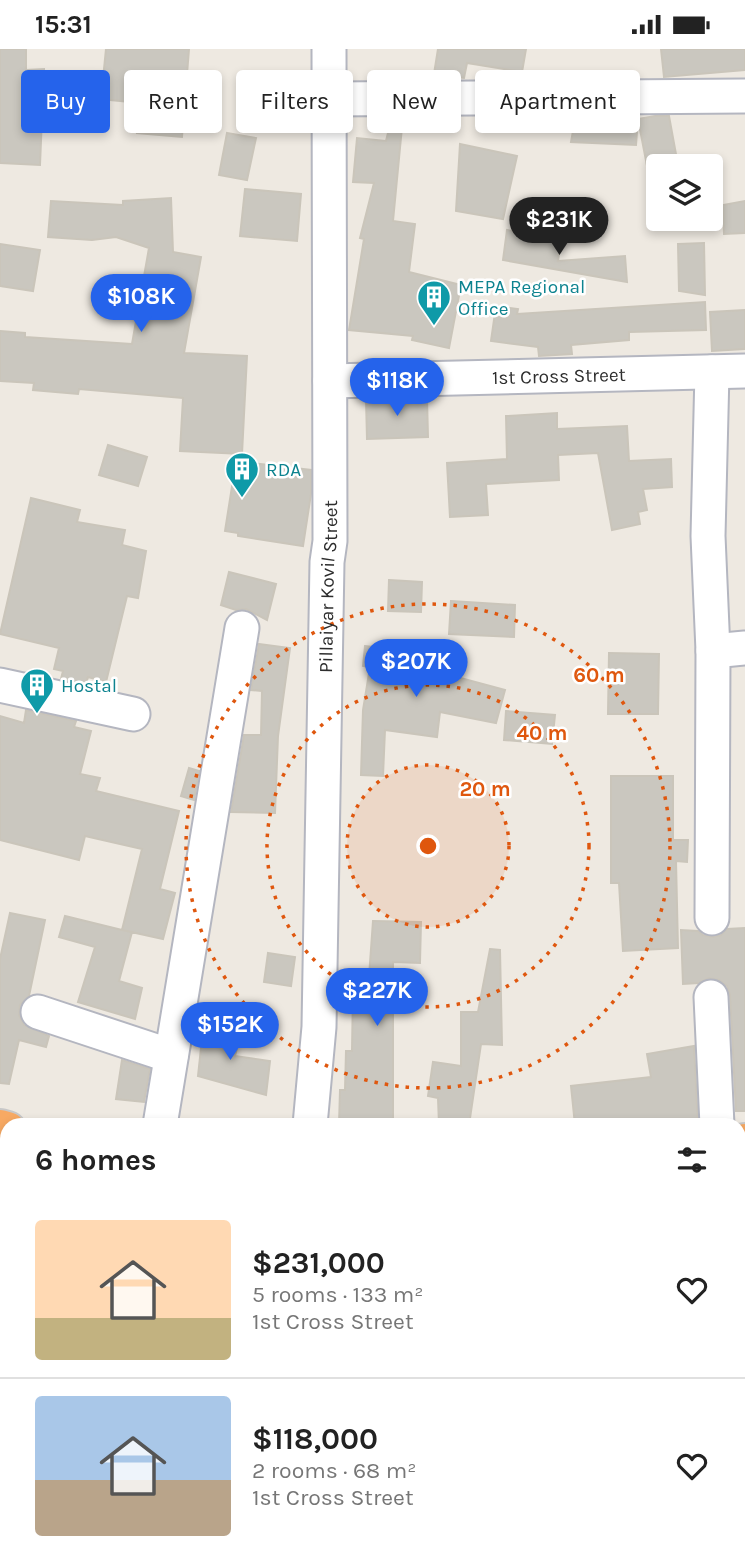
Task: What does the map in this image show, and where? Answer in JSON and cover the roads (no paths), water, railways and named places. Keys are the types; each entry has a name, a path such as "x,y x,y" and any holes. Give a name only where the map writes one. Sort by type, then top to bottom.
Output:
{"street":[{"name":"Pillaiyar Kovil Street","path":"329,49 329,70"},
{"path":"353,99 745,96"},
{"name":"Pillaiyar Kovil Street","path":"311,1118 319,1027 327,562 330,541 330,133"},
{"name":"1st Cross Street","path":"330,381 745,371"},
{"path":"712,372 708,536 729,650 712,918"},
{"path":"161,1118 242,628"},
{"path":"0,685 132,714"},
{"path":"711,997 717,1118"},
{"path":"38,1012 172,1056"}],"place":[{"name":"MEPA Regional Office","path":"434,327"},
{"name":"RDA","path":"242,499"},
{"name":"Hostal","path":"37,715"}]}
